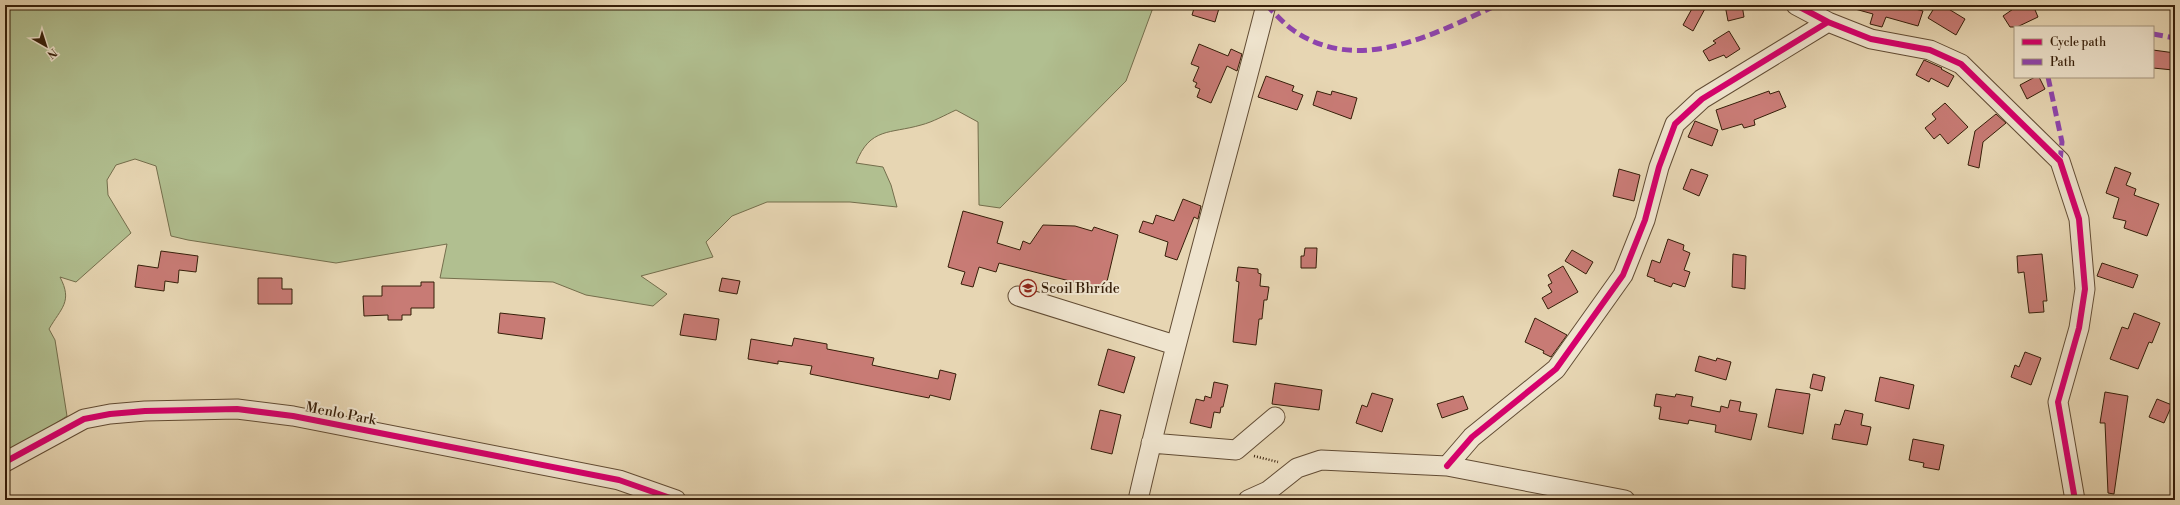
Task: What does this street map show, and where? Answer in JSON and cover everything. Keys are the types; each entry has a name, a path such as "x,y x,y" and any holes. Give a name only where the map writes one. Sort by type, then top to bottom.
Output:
{"street":[{"path":"1138,500 1175,345 1203,247 1266,5"},
{"path":"1796,5 1828,22 1871,39 1930,50 1961,64 2060,161 2079,219 2085,289 2079,328 2058,402 2075,500"},
{"path":"1447,466 1472,437 1556,369 1623,275 1645,220 1659,167 1675,124 1702,99 1828,22"},
{"path":"1018,296 1175,345"},
{"name":"Menlo Park","path":"5,462 84,419 110,414 145,411 237,409 293,416 619,480 676,500"},
{"path":"1151,443 1236,450 1275,417"},
{"path":"1248,500 1268,491 1297,468 1321,460 1447,466 1625,500"}],"path":[{"path":"1236,450 1297,468"}],"green space":[{"path":"5,5 1154,5 1126,81 1000,208 979,205 978,122 956,110 925,124 882,134 868,143 862,151 856,163 883,167 891,185 897,207 850,202 767,202 732,216 706,242 713,257 641,276 667,294 653,306 586,295 553,282 440,278 447,244 336,263 188,240 171,236 156,166 135,159 116,165 107,180 108,195 131,233 76,282 60,277 64,286 64,304 49,329 55,340 67,416 5,457"}],"building":[{"path":"1195,5 1220,5 1215,22 1192,15"},
{"path":"1694,5 1707,5 1693,31 1683,25"},
{"path":"1725,5 1742,5 1744,17 1728,21"},
{"path":"1856,5 1900,5 1923,11 1918,26 1886,17 1882,27 1870,24 1873,14 1855,9"},
{"path":"1936,5 1942,5 1965,19 1956,35 1928,18"},
{"path":"2019,5 2033,5 2038,17 2019,26 2010,27 2003,16"},
{"path":"1729,31 1740,49 1726,58 1724,55 1709,61 1703,51 1716,43 1713,41"},
{"path":"1199,44 1228,56 1231,49 1242,54 1237,71 1227,66 1211,103 1197,97 1200,89 1195,87 1197,83 1193,81 1199,67 1191,64"},
{"path":"2154,50 2175,53 2173,70 2154,68"},
{"path":"1924,60 1942,68 1941,69 1954,76 1948,87 1931,78 1929,82 1916,75"},
{"path":"1266,76 1294,86 1292,91 1303,95 1297,110 1258,97"},
{"path":"2033,78 2040,78 2045,89 2027,99 2020,85"},
{"path":"1317,91 1331,95 1332,91 1357,98 1351,119 1313,105"},
{"path":"1769,91 1770,94 1779,91 1786,107 1754,120 1755,125 1744,128 1742,124 1722,130 1716,110"},
{"path":"1945,103 1968,127 1948,144 1940,134 1934,139 1925,128 1936,119 1932,114"},
{"path":"1996,114 2006,123 1983,142 1979,168 1968,165 1975,131"},
{"path":"1695,121 1718,130 1712,146 1688,137"},
{"path":"2115,167 2131,173 2126,185 2136,189 2134,195 2159,204 2147,236 2124,228 2126,221 2113,218 2119,198 2106,193"},
{"path":"1619,169 1640,175 1634,201 1613,196"},
{"path":"1691,169 1708,175 1699,196 1683,189"},
{"path":"1183,199 1201,206 1198,219 1194,217 1177,260 1165,256 1168,242 1139,232 1143,221 1153,224 1156,215 1174,221"},
{"path":"963,211 1003,222 997,243 1020,250 1023,241 1030,244 1043,225 1075,226 1092,231 1094,227 1118,235 1105,290 999,263 996,272 979,267 973,287 961,284 965,272 948,267"},
{"path":"1668,239 1684,245 1683,250 1690,253 1684,270 1690,272 1685,287 1673,283 1671,287 1654,281 1655,279 1647,276 1652,260 1660,263"},
{"path":"1305,248 1317,248 1316,268 1301,268 1301,256 1304,256"},
{"path":"1572,250 1593,262 1586,274 1565,261"},
{"path":"161,251 198,256 196,272 179,270 178,283 165,281 164,291 135,287 138,265 158,268"},
{"path":"1733,254 1746,256 1745,289 1732,287"},
{"path":"2042,254 2047,301 2043,301 2044,312 2029,313 2024,272 2018,273 2017,256"},
{"path":"2102,263 2138,275 2133,288 2097,276"},
{"path":"1563,266 1578,292 1548,309 1542,298 1552,292 1548,285 1552,283 1548,275"},
{"path":"1238,267 1258,269 1258,273 1261,274 1260,286 1269,287 1267,300 1264,300 1262,319 1259,319 1256,345 1233,342 1239,282 1236,281"},
{"path":"258,278 282,278 282,289 292,289 292,304 258,304"},
{"path":"722,278 740,281 737,294 719,291"},
{"path":"421,282 434,282 434,308 411,308 411,315 402,315 402,320 388,320 388,315 364,316 363,296 382,296 382,286 421,286"},
{"path":"500,313 545,318 542,339 498,333"},
{"path":"2134,313 2160,323 2152,343 2149,342 2138,369 2110,359 2122,327 2128,329"},
{"path":"684,314 719,319 716,340 680,335"},
{"path":"1535,318 1567,335 1551,357 1543,353 1544,351 1525,342"},
{"path":"794,338 827,344 827,349 874,358 872,365 938,379 940,370 956,374 950,400 930,395 929,398 810,374 812,366 778,361 778,364 748,359 751,339 792,346"},
{"path":"1108,349 1135,357 1124,393 1098,385"},
{"path":"2025,352 2041,358 2031,385 2011,377 2015,365 2019,367"},
{"path":"1699,356 1716,361 1717,358 1731,362 1726,380 1695,371"},
{"path":"1813,374 1825,377 1822,391 1810,388"},
{"path":"1880,377 1914,385 1909,409 1875,401"},
{"path":"1214,382 1228,385 1223,407 1221,407 1220,413 1214,412 1211,428 1190,423 1196,399 1204,401 1205,396 1211,398"},
{"path":"1275,383 1322,390 1319,410 1272,404"},
{"path":"1776,389 1810,394 1803,434 1768,427"},
{"path":"2105,392 2128,396 2114,494 2108,493 2105,423 2100,423"},
{"path":"1372,393 1393,399 1382,432 1356,423 1362,405 1367,407"},
{"path":"1656,394 1675,397 1676,394 1693,397 1691,406 1720,412 1721,406 1728,408 1730,400 1741,402 1739,411 1757,414 1751,440 1715,432 1716,425 1689,420 1688,424 1659,419 1661,407 1654,406"},
{"path":"1463,396 1468,409 1442,418 1437,404"},
{"path":"2157,399 2172,405 2164,423 2149,417"},
{"path":"1100,410 1121,415 1112,454 1091,449"},
{"path":"1845,410 1863,414 1861,425 1871,427 1867,445 1832,439 1835,424 1840,425"},
{"path":"1913,439 1944,445 1939,470 1923,467 1924,463 1909,460"}],"marked path":[{"path":"1266,5 1293,30 1318,43 1343,50 1370,50 1396,46 1448,28 1497,5"},
{"path":"2154,34 2175,38"},
{"path":"2048,78 2062,142 2060,161"}],"cycle path":[{"path":"1796,5 1828,22 1871,39 1930,50 1961,64 2060,161 2079,219 2085,289 2079,328 2058,402 2075,500"},
{"path":"1447,466 1472,437 1556,369 1623,275 1645,220 1659,167 1675,124 1702,99 1828,22"},
{"path":"5,462 84,419 110,414 145,411 237,409 293,416 619,480 676,500"}],"place":[{"name":"Scoil Bhríde","path":"1028,288"}]}
